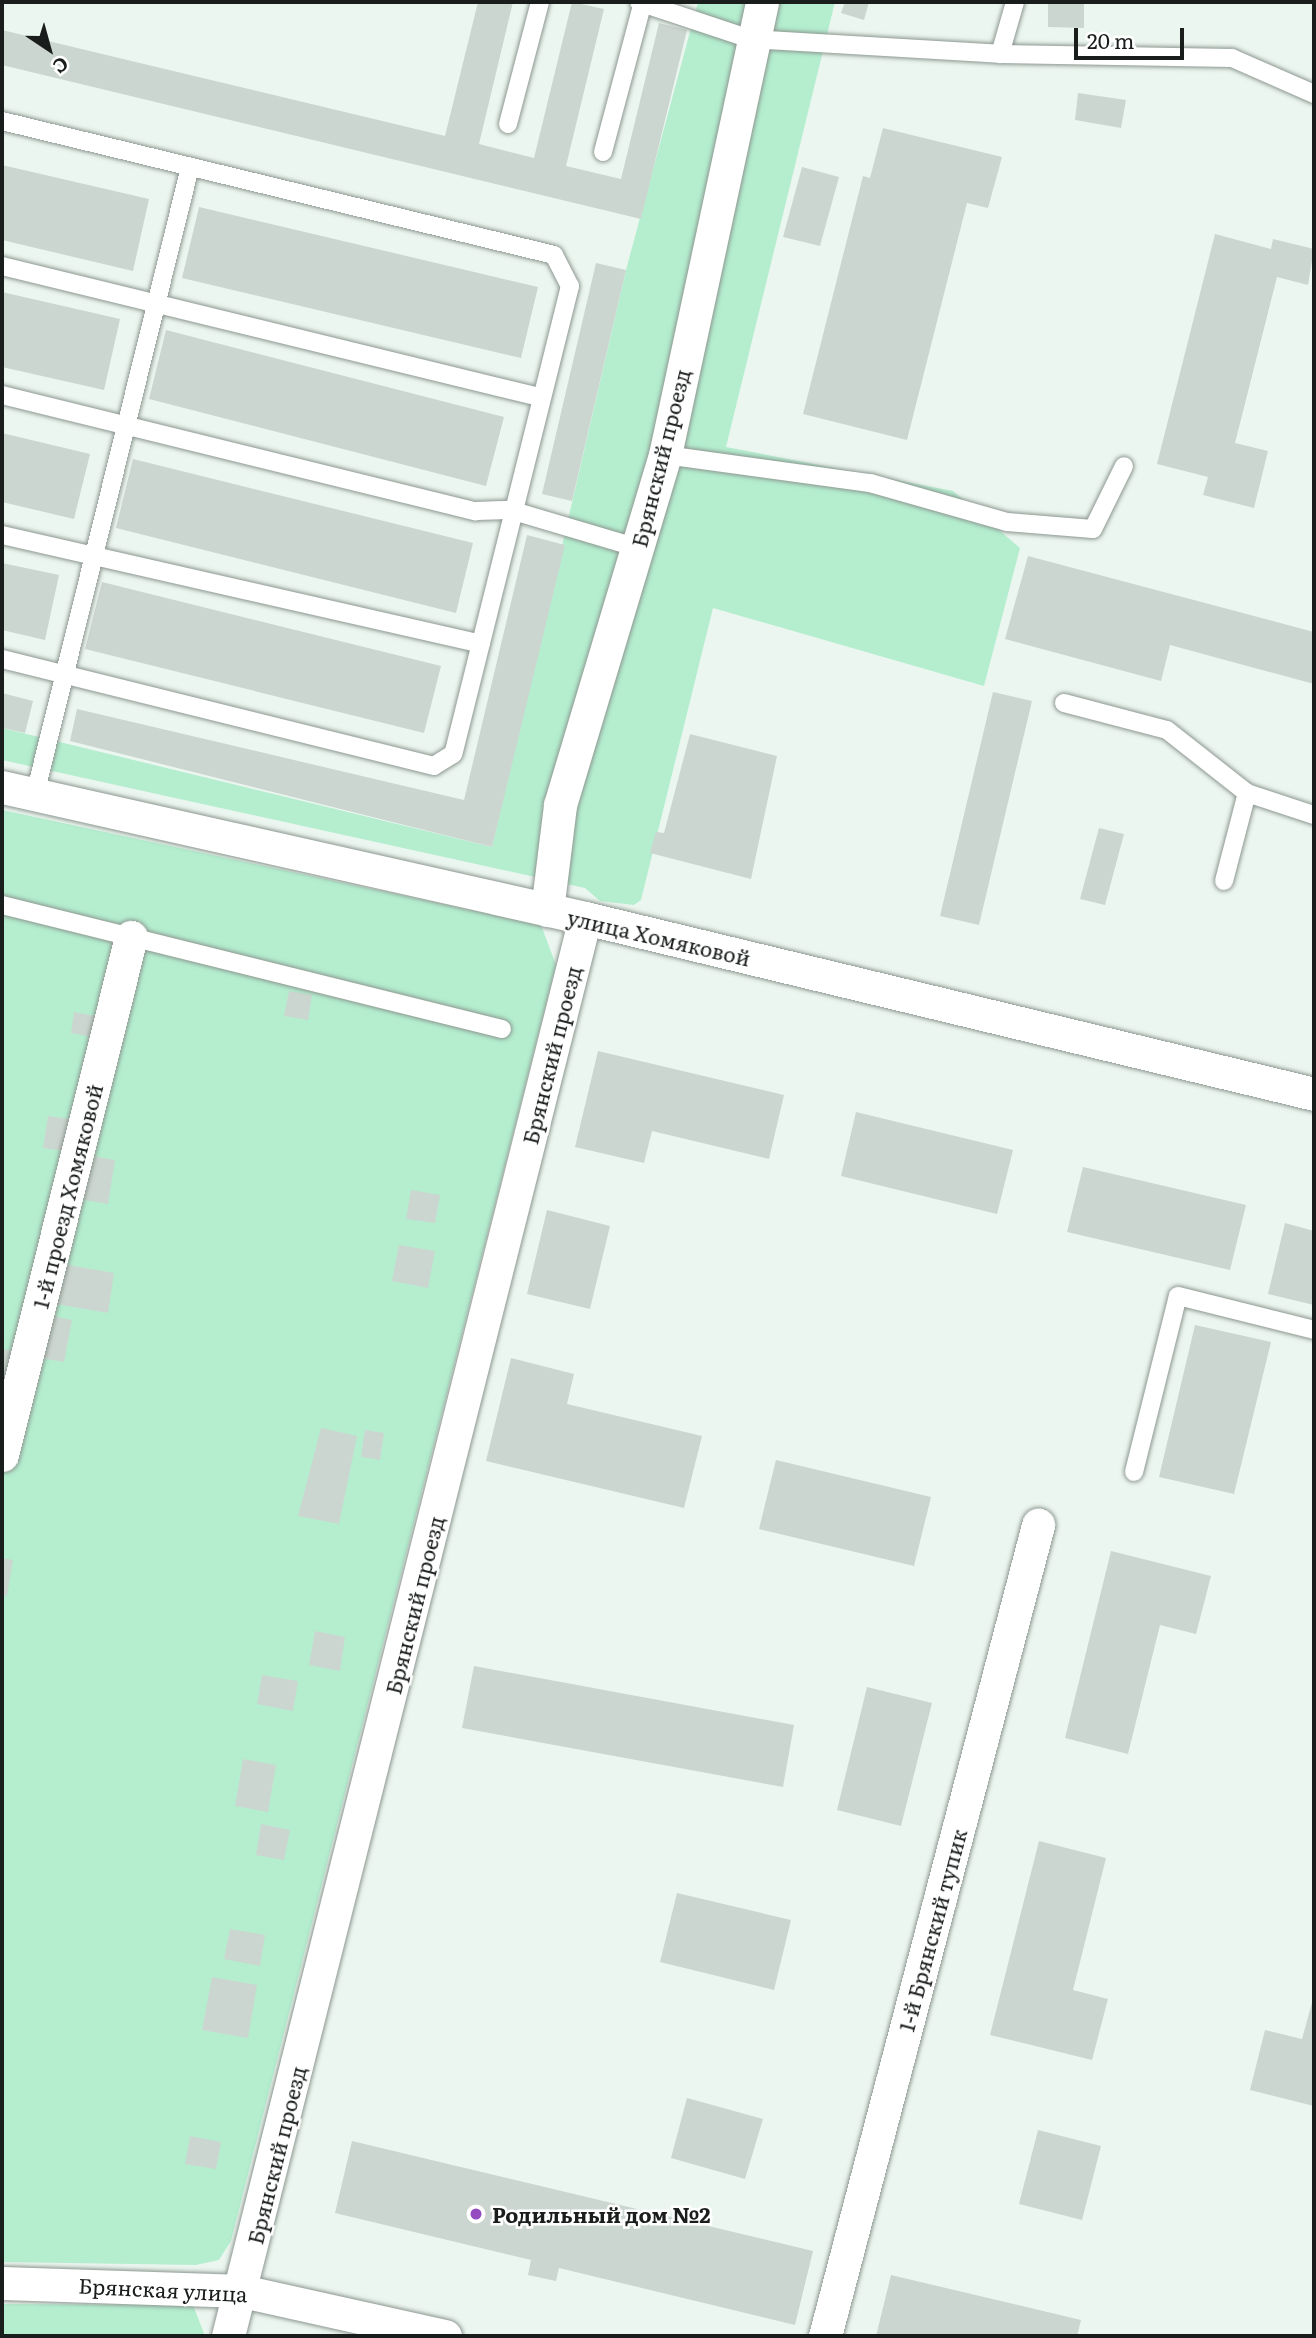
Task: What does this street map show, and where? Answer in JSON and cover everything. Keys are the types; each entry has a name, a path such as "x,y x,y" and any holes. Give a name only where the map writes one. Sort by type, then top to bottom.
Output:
{"street":[{"name":"Брянский проезд","path":"547,911 560,805 665,455 750,39 762,2"},
{"name":"улица Хомяковой","path":"2,787 585,918 1314,1094"},
{"name":"Брянский проезд","path":"228,2336 242,2291 585,918"},
{"name":"1-й проезд Хомяковой","path":"2,1455 131,936"},
{"name":"1-й Брянский тупик","path":"825,2336 1038,1525"},
{"name":"Брянская улица","path":"2,2283 242,2291 445,2336"}],"lane":[{"path":"508,124 540,2"},
{"path":"603,152 641,2 750,39 1000,54 1232,58 1314,94"},
{"path":"1000,54 1015,2"},
{"path":"2,121 554,254 570,286 510,510 481,644 453,754 434,766 64,672 2,659"},
{"path":"35,794 123,424 190,167"},
{"path":"2,266 535,396"},
{"path":"2,395 476,511 510,510 638,548"},
{"path":"665,455 870,483 1007,522 1093,529 1124,466"},
{"path":"2,535 481,644"},
{"path":"1064,703 1167,730 1247,793 1314,815"},
{"path":"1224,881 1247,793"},
{"path":"2,905 502,1029"},
{"path":"1133,1472 1178,1296 1314,1330"}],"green space":[{"path":"698,2 835,2 726,447 953,491 1020,548 984,686 713,608 641,900 634,905 600,901 585,888 2,760 2,728 492,847 626,270"},
{"path":"2,810 541,925 556,965 231,2241 219,2260 196,2265 2,2262"},
{"path":"2,2304 193,2305 205,2336 2,2336"}],"building":[{"path":"478,2 513,2 479,144 534,158 572,2 604,9 566,166 621,179 659,23 687,30 641,219 2,65 2,30 445,136"},
{"path":"845,2 869,2 864,20 841,13"},
{"path":"1048,2 1084,2 1084,28 1048,27"},
{"path":"1078,93 1126,100 1121,128 1075,120"},
{"path":"883,128 1002,157 988,208 967,203 907,440 803,414 863,176 870,178"},
{"path":"2,165 149,199 133,271 2,240"},
{"path":"802,167 839,177 820,246 783,237"},
{"path":"199,207 538,287 521,358 182,278"},
{"path":"1215,234 1271,249 1273,239 1314,249 1308,285 1277,277 1235,443 1268,451 1254,508 1203,495 1208,477 1157,464"},
{"path":"596,263 626,270 572,501 542,494"},
{"path":"2,292 120,319 104,390 2,367"},
{"path":"166,330 504,417 486,486 149,399"},
{"path":"2,433 90,454 74,519 2,502"},
{"path":"133,459 473,543 456,613 116,528"},
{"path":"527,535 565,545 492,847 70,741 77,709 464,800"},
{"path":"1028,556 1314,632 1314,684 1170,645 1161,681 1005,639"},
{"path":"2,563 59,575 45,640 2,630"},
{"path":"102,582 441,666 424,733 85,649"},
{"path":"993,692 1032,701 979,925 940,916"},
{"path":"2,693 33,701 25,733 2,728"},
{"path":"690,734 777,756 751,879 650,853 656,832 664,833"},
{"path":"1099,828 1124,834 1105,905 1080,899"},
{"path":"289,991 312,995 308,1020 284,1016"},
{"path":"74,1012 96,1016 92,1037 71,1033"},
{"path":"598,1051 784,1095 769,1159 652,1131 644,1163 575,1147"},
{"path":"856,1112 1013,1150 997,1214 841,1176"},
{"path":"48,1116 70,1119 65,1151 43,1148"},
{"path":"92,1156 115,1160 108,1204 84,1200"},
{"path":"1083,1167 1246,1205 1230,1270 1067,1232"},
{"path":"411,1190 440,1195 435,1223 406,1219"},
{"path":"547,1210 610,1226 590,1309 527,1294"},
{"path":"1285,1223 1314,1231 1314,1305 1268,1294"},
{"path":"399,1245 435,1251 428,1288 392,1281"},
{"path":"63,1264 114,1273 108,1313 56,1304"},
{"path":"47,1315 72,1320 64,1362 40,1358"},
{"path":"1195,1325 1271,1342 1234,1494 1159,1477"},
{"path":"2,1349 17,1352 2,1387"},
{"path":"511,1358 574,1374 567,1404 702,1436 684,1508 486,1461"},
{"path":"321,1428 357,1436 339,1524 298,1516"},
{"path":"365,1430 384,1433 380,1460 361,1457"},
{"path":"776,1460 931,1497 914,1566 759,1529"},
{"path":"1111,1551 1211,1576 1196,1634 1160,1625 1128,1754 1065,1738"},
{"path":"2,1558 13,1560 7,1596 2,1595"},
{"path":"315,1631 345,1637 340,1671 309,1665"},
{"path":"474,1666 794,1725 783,1787 462,1728"},
{"path":"262,1675 298,1681 293,1711 257,1704"},
{"path":"867,1687 932,1703 901,1826 837,1810"},
{"path":"243,1759 276,1765 268,1812 235,1806"},
{"path":"261,1824 290,1830 284,1860 256,1855"},
{"path":"1039,1841 1106,1858 1073,1990 1108,1999 1092,2060 990,2035"},
{"path":"677,1893 791,1920 774,1990 660,1962"},
{"path":"230,1929 265,1935 260,1966 224,1959"},
{"path":"212,1977 257,1985 248,2038 202,2030"},
{"path":"1314,1995 1314,2106 1250,2090 1265,2030 1302,2039"},
{"path":"687,2098 763,2119 745,2179 671,2158"},
{"path":"1038,2130 1101,2146 1082,2220 1019,2204"},
{"path":"190,2136 221,2142 216,2169 185,2164"},
{"path":"352,2141 813,2251 795,2325 559,2268 556,2281 528,2275 531,2260 335,2213"},
{"path":"891,2275 1081,2320 1077,2336 876,2336"}],"place":[{"name":"Родильный дом №2","path":"476,2214"}]}
